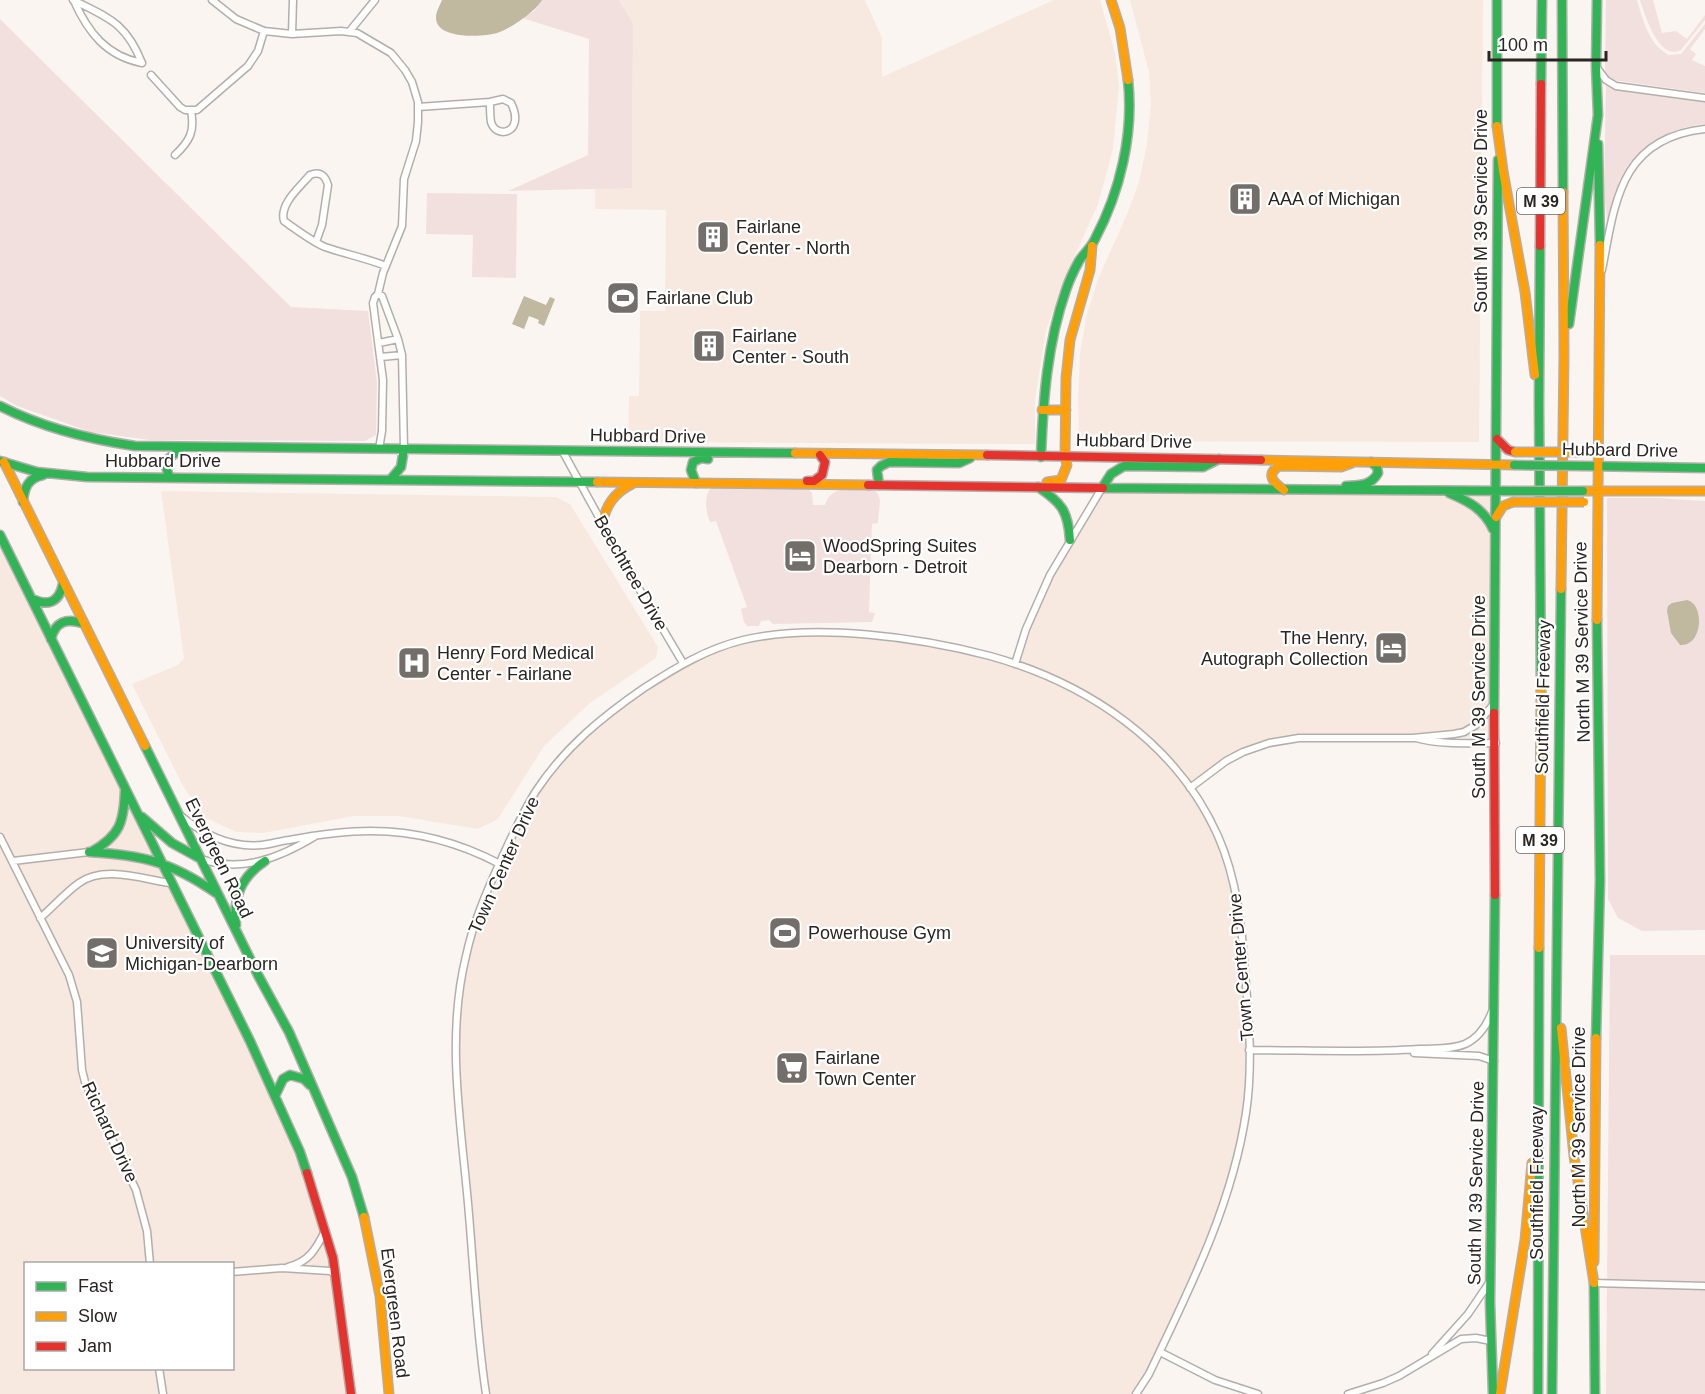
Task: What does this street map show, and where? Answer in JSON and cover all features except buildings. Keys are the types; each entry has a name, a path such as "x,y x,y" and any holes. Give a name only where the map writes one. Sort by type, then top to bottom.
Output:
{"main road":[{"path":"1041,457 1042,410 1051,341 1077,264 1092,245 1116,189 1129,126 1127,65 1120,26 1111,0"},
{"name":"South M 39 Service Drive","path":"1493,1394 1491,1280 1496,743 1494,704 1497,0"},
{"name":"Southfield Freeway","path":"1538,1394 1537,1115 1542,627 1539,402 1542,0"},
{"name":"Southfield Freeway","path":"1552,1394 1564,354 1562,0"},
{"name":"North M 39 Service Drive","path":"1594,1283 1596,960 1600,880 1597,491 1600,283 1597,0"},
{"path":"1564,354 1576,284 1598,115"},
{"path":"1497,126 1503,171 1526,291 1532,362 1539,402"},
{"path":"952,486 971,481 1054,482 1061,480 1067,465 1065,457 1067,361 1074,320 1090,270 1092,245"},
{"path":"1059,314 1074,320"},
{"path":"1051,341 1062,348 1067,361"},
{"name":"Hubbard Drive","path":"0,406 57,431 88,439 135,446 1219,459 1705,468"},
{"path":"1042,410 1066,410"},
{"path":"1496,439 1508,450 1515,452 1583,452 1593,447 1598,436"},
{"path":"169,477 167,460 183,447"},
{"path":"391,479 401,468 404,449"},
{"path":"696,483 691,470 693,462 701,458 759,459 770,454"},
{"path":"765,484 779,480 814,481 824,471 825,462 820,455"},
{"path":"879,485 876,476 882,464 889,462 959,463 973,457"},
{"path":"1102,488 1108,475 1124,466 1203,467 1219,459"},
{"name":"Hubbard Drive","path":"1,460 52,474 87,477 1331,491 1705,492"},
{"name":"Evergreen Road","path":"1,460 236,931 285,1023 352,1177 362,1208 380,1296 389,1394"},
{"path":"1284,490 1273,482 1271,476 1279,466 1341,467 1355,462"},
{"path":"1331,491 1344,486 1368,484 1375,480 1378,473 1377,467 1371,462"},
{"path":"23,502 27,484 32,478 52,474"},
{"path":"602,524 611,498 624,488 640,482"},
{"path":"1037,487 1058,500 1065,508 1070,540"},
{"path":"1446,492 1474,504 1486,515 1496,535"},
{"path":"1495,518 1503,506 1513,502 1584,502 1591,505 1597,512"},
{"path":"0,535 250,1041 300,1152 336,1274 351,1394"},
{"path":"30,598 39,603 48,604 62,593 63,584"},
{"path":"51,639 52,631 64,620 82,623"},
{"path":"89,852 105,845 117,833 122,821 125,789"},
{"path":"135,810 165,838 201,859"},
{"path":"89,852 160,860 191,875 219,895"},
{"path":"236,931 234,906 238,889 249,873 265,861"},
{"path":"1557,958 1568,1118 1594,1283 1595,1394"},
{"path":"275,1096 283,1079 290,1075 304,1079 315,1090"},
{"path":"1500,1394 1525,1240 1537,1115"}],"street":[{"path":"74,0 116,23 131,41 141,63 119,56 98,40 84,22 74,0"},
{"path":"212,0 236,19 264,31 292,34 349,32 366,38 397,59 412,82 418,107 416,141 405,179 402,226 375,297 373,311 381,357 382,431 379,449"},
{"path":"292,34 293,0"},
{"path":"349,32 375,0"},
{"path":"151,75 180,107 192,111 202,107 248,66 258,51 264,31"},
{"path":"1596,66 1605,80 1616,86 1705,98"},
{"path":"418,107 503,99 511,103 515,111 516,122 512,129 506,132 497,130 491,124 490,102"},
{"path":"175,155 191,137 192,111"},
{"path":"1600,283 1614,208 1627,174 1642,156 1654,147 1682,133 1705,129"},
{"path":"316,242 322,225 328,184 327,178 315,173 310,175 286,204 282,216 284,221 316,242 386,266"},
{"path":"378,294 382,296 402,355 404,449"},
{"path":"379,343 398,339"},
{"path":"381,357 402,355"},
{"name":"Hubbard Drive","path":"563,452 580,482"},
{"name":"Beechtree Drive","path":"580,482 683,663"},
{"path":"1015,664 1038,599 1102,488"},
{"name":"Town Center Drive","path":"486,1394 457,1087 455,1038 459,992 466,951 481,904 535,793 569,748 584,733 616,708 683,663 724,645 774,635 814,633 864,634 914,640 972,652 1015,664 1069,686 1116,713 1160,751 1190,788 1217,834 1235,889 1244,954 1249,1050 1246,1111 1237,1159 1210,1244 1160,1352 1136,1394"},
{"path":"1190,788 1227,761 1269,742 1299,738 1413,738 1464,732 1476,725 1494,704"},
{"path":"1413,738 1426,741 1496,743"},
{"path":"180,816 207,834 237,844 263,845 317,836 372,831 420,836 469,849 500,864"},
{"path":"201,859 231,864 265,861 289,852 317,836"},
{"name":"Richard Drive","path":"0,837 69,975 75,992 85,1082 136,1190 147,1231 150,1262"},
{"path":"12,861 89,852"},
{"path":"40,918 80,882 100,875 121,875 170,883"},
{"path":"1389,1051 1455,1047 1465,1044 1478,1035 1488,1021 1494,1006"},
{"path":"1249,1050 1389,1051 1479,1056 1494,1061"},
{"path":"282,1268 303,1262 315,1251 325,1231"},
{"path":"234,1272 282,1268 330,1271 336,1274"},
{"path":"1427,1358 1468,1314 1491,1280"},
{"path":"1594,1283 1705,1286"},
{"path":"1348,1394 1383,1383 1461,1339 1482,1338 1491,1341"},
{"path":"1160,1352 1215,1380 1258,1394"},
{"path":"159,1370 164,1394"}],"shaded area":[{"path":"442,0 542,0 529,14 508,28 497,33 472,36 451,33 443,30 438,24 436,15"},
{"path":"542,0 619,0 633,24 632,188 508,191 588,155 589,39 522,18 534,11"},
{"path":"619,0 865,0 882,38 882,77 1054,0 1100,0 1115,53 1119,86 1113,149 1098,204 1066,275 1046,330 1035,400 1035,444 628,442 629,396 639,396 640,311 665,311 666,210 595,209 595,188 632,188 633,25"},
{"path":"1130,0 1483,0 1479,442 1079,441 1080,354 1086,317 1098,279 1139,182 1147,144 1151,104 1149,72"},
{"path":"1606,0 1637,0 1644,24 1656,45 1669,55 1681,54 1705,24 1705,29 1690,49 1696,54 1692,60 1705,66 1705,93 1612,80 1605,72"},
{"path":"1640,0 1653,0 1662,33 1676,31 1687,39 1705,15 1705,20 1681,50 1673,52 1666,49 1654,35"},
{"path":"0,19 291,307 368,311 377,382 376,435 365,441 150,440 91,432 17,406 0,396"},
{"path":"1606,83 1705,101 1705,124 1666,135 1634,158 1620,180 1612,205 1608,230 1604,193"},
{"path":"427,193 517,194 516,278 472,277 473,235 426,234"},
{"path":"524,296 546,305 550,297 555,299 544,326 538,323 539,320 529,316 524,329 512,324"},
{"path":"712,487 807,488 812,493 813,505 825,505 833,493 842,490 866,489 877,492 880,500 878,523 872,524 869,612 875,613 872,622 773,624 769,620 761,621 759,626 747,626 741,609 747,607 716,521 710,522 707,513 706,499"},
{"name":"Fairlane Town Center","path":"1102,488 1496,491 1496,743 1450,743 1413,738 1299,738 1243,752 1191,788 1217,834 1235,889 1244,954 1249,1083 1237,1159 1210,1244 1136,1394 486,1394 459,1106 456,1014 473,927 535,793 584,733 668,673 725,645 796,634 891,637 1015,663 1038,599"},
{"name":"Henry Ford Medical Center - Fairlane","path":"161,491 556,497 570,504 658,647 656,658 590,703 544,746 498,819 478,829 399,816 354,816 263,833 236,832 204,817 183,786 132,684 178,665 184,658"},
{"path":"1607,498 1705,501 1705,930 1642,931 1618,918 1608,899"},
{"name":"University of Michigan-Dearborn","path":"0,539 215,974 298,1153 328,1247 348,1394 0,1394"},
{"path":"1687,600 1697,609 1699,625 1693,639 1688,644 1680,645 1671,633 1667,611 1668,606 1672,603"},
{"path":"1610,955 1705,955 1705,1394 1606,1394"}],"traffic: fast":[{"path":"1497,0 1497,126"},
{"path":"1541,84 1542,0"},
{"path":"1562,0 1563,192"},
{"path":"1597,0 1598,115"},
{"path":"1041,457 1045,394 1054,331 1070,279 1104,221 1118,182 1127,142 1128,80"},
{"path":"1569,324 1598,115"},
{"path":"1598,144 1600,245"},
{"path":"1494,713 1498,160"},
{"path":"1540,246 1541,692"},
{"path":"0,406 33,421 66,432 135,446 795,453"},
{"path":"169,477 167,460 183,447"},
{"path":"391,479 401,467 404,449"},
{"path":"696,483 691,470 693,462 701,458 708,459"},
{"path":"879,485 877,470 889,462 959,463 970,458"},
{"path":"1102,488 1111,474 1124,466 1203,467 1219,459"},
{"path":"0,461 37,472 87,477 597,482"},
{"path":"1346,486 1364,484 1372,480 1378,473 1377,467 1371,462"},
{"path":"1514,465 1583,466"},
{"path":"1583,466 1705,468"},
{"path":"23,502 24,492 30,481 43,475"},
{"path":"1038,487 1053,498 1062,509 1068,522 1070,540"},
{"path":"1103,488 1513,491"},
{"path":"1513,491 1583,491"},
{"path":"1449,493 1475,506 1493,529"},
{"path":"0,535 250,1041 300,1152 307,1173"},
{"path":"31,598 47,603 52,602 59,595 63,584"},
{"path":"1552,1394 1561,589"},
{"path":"1596,1038 1600,880 1597,620"},
{"path":"51,639 58,625 66,621 82,623"},
{"path":"145,746 259,977 289,1032 352,1177 364,1217"},
{"path":"91,852 108,840 119,827 125,790"},
{"path":"142,817 172,843 201,859"},
{"path":"89,852 125,855 156,862 185,874 216,893"},
{"path":"236,925 236,905 240,888 250,874 265,861"},
{"path":"1493,1394 1490,1302 1495,895"},
{"path":"1538,1394 1539,948"},
{"path":"275,1096 283,1079 290,1075 304,1079 310,1085"},
{"path":"1594,1283 1595,1394"}],"traffic: slow":[{"path":"1111,0 1120,28 1128,80"},
{"path":"1497,126 1525,292 1535,375"},
{"path":"1561,589 1564,354 1563,192"},
{"path":"1597,620 1600,245"},
{"path":"1047,482 1061,480 1067,465 1065,457 1066,378 1070,340 1090,270 1092,246"},
{"path":"1042,410 1066,410"},
{"path":"1515,452 1583,452"},
{"path":"795,453 987,455"},
{"path":"1261,460 1514,465"},
{"path":"4,462 145,746"},
{"path":"1284,490 1272,479 1272,473 1279,466 1341,467 1352,463"},
{"path":"597,482 868,485"},
{"path":"602,524 612,500 620,491 632,484"},
{"path":"1583,491 1705,491"},
{"path":"1496,517 1503,506 1513,502"},
{"path":"1513,502 1584,502"},
{"path":"1539,948 1541,692"},
{"path":"1561,1028 1574,1156 1594,1283"},
{"path":"1594,1262 1596,1038"},
{"path":"1500,1394 1525,1240 1532,1163"},
{"path":"364,1217 380,1296 389,1394"}],"traffic: jam":[{"path":"1540,246 1541,84"},
{"path":"1497,439 1508,450 1515,452"},
{"path":"807,481 814,481 822,475 825,462 820,455"},
{"path":"987,455 1261,460"},
{"path":"868,485 1103,488"},
{"path":"1494,713 1495,895"},
{"path":"307,1173 333,1258 351,1394"}],"place":[{"name":"AAA of Michigan","path":"1245,199"},
{"name":"Fairlane Center - North","path":"713,237"},
{"name":"Fairlane Club","path":"623,298"},
{"name":"Fairlane Center - South","path":"709,346"},
{"name":"WoodSpring Suites Dearborn - Detroit","path":"800,556"},
{"name":"The Henry, Autograph Collection","path":"1391,648"},
{"name":"Henry Ford Medical Center - Fairlane","path":"414,663"},
{"name":"Powerhouse Gym","path":"785,933"},
{"name":"University of Michigan-Dearborn","path":"102,953"},
{"name":"Fairlane Town Center","path":"792,1068"}]}
